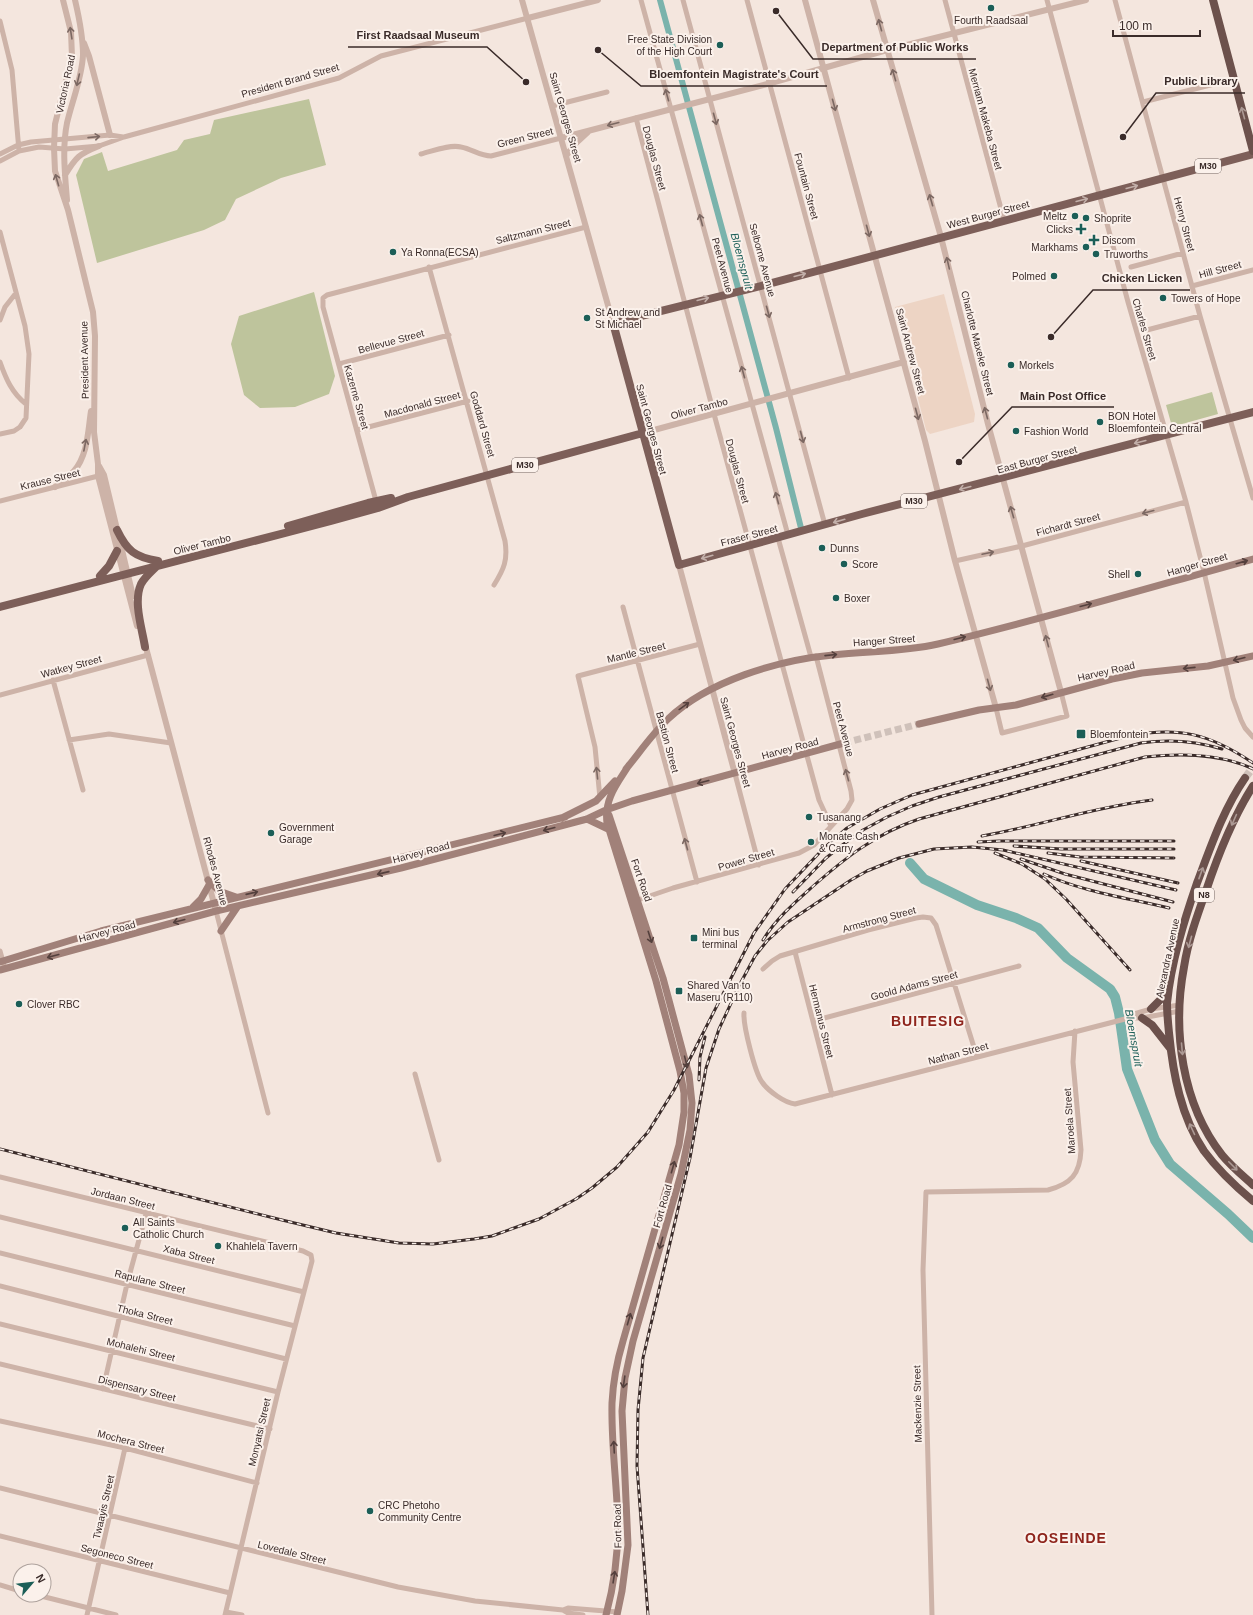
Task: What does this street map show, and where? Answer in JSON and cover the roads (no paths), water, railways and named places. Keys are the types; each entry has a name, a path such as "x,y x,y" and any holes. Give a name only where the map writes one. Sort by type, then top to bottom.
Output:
{"highway":[{"path":"1213,0 1253,151"},
{"name":"Alexandra Avenue","path":"1245,778 1234,794 1226,811 1188,907 1171,978 1167,1010 1170,1049 1178,1091 1191,1127 1197,1140 1214,1163 1253,1200"},
{"name":"Alexandra Avenue","path":"1253,786 1235,816 1212,873 1196,920 1184,963 1180,1008 1183,1064 1189,1088 1198,1113 1209,1136 1223,1156 1253,1185"},
{"path":"1151,1009 1162,998 1171,978"},
{"path":"1142,1018 1152,1025 1170,1049"}],"main road":[{"name":"West Burger Street","path":"725,294 1100,196 1253,154"},
{"name":"M30","path":"613,323 725,294"},
{"name":"Saint Georges Street","path":"613,323 679,565"},
{"name":"East Burger Street","path":"825,525 1253,412"},
{"name":"Oliver Tambo","path":"0,608 158,563 378,508 408,497 643,433"},
{"name":"Oliver Tambo","path":"241,542 376,502 402,496 408,497"},
{"name":"Fraser Street","path":"679,565 825,525"},
{"path":"117,530 127,548 136,555 158,563 144,579 138,592 139,611 145,647"},
{"path":"100,576 110,566 117,551"},
{"name":"Hanger Street","path":"562,818 588,806 600,798 656,731 680,709 711,689 739,677 782,663 813,657 921,648 1041,617 1253,558"},
{"name":"Oliver Tambo","path":"0,603 100,576 125,572"},
{"name":"Harvey Road","path":"919,724 970,712 1016,705 1129,675 1225,663 1253,656"},
{"name":"Harvey Road","path":"2,966 216,911 402,868 587,819 606,810 672,790 841,744"},
{"name":"Fort Road","path":"617,1614 626,1566 628,1545 622,1411 623,1389 629,1358 681,1174 690,1130 692,1103 689,1075 681,1040 663,978 608,829 606,810 611,795 629,765"},
{"path":"611,819 618,811 632,802"},
{"path":"562,818 586,812 606,810"},
{"name":"Fort Road","path":"606,810 611,819 635,901 676,1054 684,1093 684,1112 679,1145 619,1355 614,1387 612,1404 618,1547 607,1613"},
{"name":"Harvey Road","path":"2,966 88,935 214,902 399,859 562,818"},
{"path":"587,819 608,829"},
{"path":"399,859 402,868"},
{"path":"193,908 201,899 208,882 220,891 237,897"},
{"path":"221,931 238,906"},
{"path":"619,1355 629,1358"}],"street":[{"name":"Saint Georges Street","path":"522,0 613,323"},
{"name":"President Brand Street","path":"18,148 40,147 65,149 99,146 124,137 339,78 369,60 399,50 598,0"},
{"name":"Peet Avenue","path":"641,0 725,294 788,535"},
{"name":"Selborne Avenue","path":"683,0 710,99 757,286 790,394 825,525"},
{"name":"Fountain Street","path":"747,0 771,83 849,378"},
{"name":"Saint Andrew Street","path":"805,0 904,362 955,561 996,708"},
{"name":"Charlotte Maxeke Street","path":"874,0 887,50 942,237 968,347 1061,692"},
{"name":"Merriam Makeba Street","path":"945,0 1004,220"},
{"name":"Charles Street","path":"1047,0 1166,435 1186,502 1240,720 1253,737"},
{"name":"Green Street","path":"421,154 454,146 463,147 482,155 491,156 771,83 887,50 1086,0"},
{"name":"Henry Street","path":"1115,0 1200,316 1229,418 1251,485 1253,498"},
{"path":"64,3 75,1"},
{"name":"Victoria Road","path":"65,149 67,124 83,54 75,1"},
{"name":"Victoria Road","path":"54,148 55,124 72,57 71,32 64,3"},
{"path":"0,21 12,70 18,148"},
{"path":"81,36 89,56 110,135"},
{"path":"1143,102 1234,79"},
{"path":"552,106 607,92"},
{"name":"Douglas Street","path":"636,118 684,304 806,754 819,800 831,826"},
{"path":"566,156 575,144 591,130"},
{"name":"President Brand Street","path":"18,148 32,142 110,135 124,137"},
{"path":"65,175 83,152 99,146"},
{"path":"0,154 18,148"},
{"path":"0,161 18,148"},
{"name":"President Avenue","path":"54,148 55,171 68,210 93,312 95,336 94,432 98,464 117,530 125,572"},
{"name":"President Avenue","path":"65,149 65,175 68,210"},
{"name":"Saltzmann Street","path":"323,298 429,268 586,227"},
{"path":"0,232 25,326 29,354 26,418 20,427 0,434"},
{"path":"1131,267 1183,253"},
{"name":"Goddard Street","path":"429,268 468,401 505,541 507,553 503,570 494,585"},
{"name":"Hill Street","path":"1192,286 1253,270"},
{"path":"0,320 5,307 16,293"},
{"name":"Kazerne Street","path":"323,298 322,307 376,502"},
{"path":"1147,330 1200,316"},
{"name":"Bellevue Street","path":"339,364 449,335"},
{"path":"0,362 6,379 13,391 18,398 26,404"},
{"name":"Oliver Tambo","path":"643,433 904,362"},
{"path":"55,487 74,471 83,456 94,392"},
{"name":"Macdonald Street","path":"357,430 468,401"},
{"name":"President Avenue","path":"101,475 117,551 125,572"},
{"name":"Krause Street","path":"0,501 101,475"},
{"name":"Fichardt Street","path":"955,561 1022,546 1186,502"},
{"name":"Peet Avenue","path":"778,538 813,657 841,744 851,791 852,800 850,805"},
{"name":"Saint Georges Street","path":"679,565 759,865"},
{"name":"Rhodes Avenue","path":"125,572 214,902 268,1113"},
{"name":"Bastion Street","path":"623,607 696,882"},
{"name":"Mantle Street","path":"600,798 595,747 578,676 700,644"},
{"name":"Watkey Street","path":"0,696 53,680 148,655"},
{"path":"53,680 83,790"},
{"path":"996,708 1002,733 1067,716 1061,692"},
{"path":"69,740 109,734 171,743"},
{"name":"Power Street","path":"635,901 696,882 794,855 817,842 850,805"},
{"name":"Armstrong Street","path":"764,969 776,959 795,952 875,928 916,918 928,917 934,921 936,925 977,1057"},
{"path":"0,951 2,966"},
{"name":"Hermanus Street","path":"795,952 832,1095"},
{"name":"Goold Adams Street","path":"813,1021 1019,966"},
{"name":"Nathan Street","path":"1127,1018 1142,1018 1167,1010 1180,1008"},
{"name":"Nathan Street","path":"744,1013 744,1024 760,1079 767,1088 792,1104 1102,1025 1151,1009 1167,1010"},
{"name":"Maroela Street","path":"926,1192 1048,1190 1057,1188 1072,1179 1080,1162 1081,1150 1073,1062 1075,1031"},
{"path":"415,1074 439,1160"},
{"name":"Jordaan Street","path":"0,1177 146,1214 303,1251 311,1255"},
{"name":"Mackenzie Street","path":"926,1192 923,1277 932,1615"},
{"path":"103,1388 127,1284 146,1214"},
{"name":"Xaba Street","path":"0,1217 304,1292"},
{"name":"Rapulane Street","path":"0,1252 295,1326"},
{"name":"Monyatsi Street","path":"226,1613 286,1359 312,1261 311,1255"},
{"name":"Thoka Street","path":"0,1286 286,1359"},
{"name":"Mohalehi Street","path":"0,1324 278,1392"},
{"name":"Dispensary Street","path":"0,1364 270,1429"},
{"name":"Mochera Street","path":"0,1421 125,1448 257,1483"},
{"name":"Twaayis Street","path":"86,1615 100,1561 125,1448"},
{"name":"Lovedale Street","path":"0,1488 398,1587 475,1601 563,1610 568,1613 583,1615"},
{"name":"Segoneco Street","path":"0,1536 230,1593"},
{"path":"0,1585 12,1589"},
{"path":"52,1599 116,1615"},
{"path":"563,1610 568,1608 617,1614"},
{"path":"226,1613 242,1615"}],"waterway":[{"name":"Bloemspruit","path":"660,0 776,428 801,528"},
{"name":"Bloemspruit","path":"910,863 924,879 977,905 1016,918 1038,928 1067,958 1110,989 1115,997 1119,1013 1127,1069 1155,1140 1170,1164 1228,1214 1253,1238"}],"tunnel":[{"path":"844,743 919,724"},
{"path":"1245,778 1253,767"}],"railway":[{"path":"0,1149 336,1233 399,1243 433,1244 492,1236 539,1219 576,1199 617,1167 648,1132 674,1090 754,933 785,889 822,850 847,828 880,809 912,795 1128,736 1163,732 1194,735 1223,745 1253,763"},
{"path":"793,892 826,858 863,830 912,806 939,797 1141,743 1161,741 1182,742 1202,744 1222,749"},
{"path":"763,940 773,925 791,906 849,857 888,832 919,819 1145,757 1172,755 1214,757 1253,769"},
{"path":"982,836 1109,807 1152,800"},
{"path":"978,842 1174,841"},
{"path":"1014,846 1061,849 1174,849"},
{"path":"648,1615 637,1466 638,1410 643,1358 690,1158 706,1068 719,1029 755,956 767,941 788,922 851,880 867,871 899,858 934,849 972,847 1003,850 1176,890"},
{"path":"995,853 1022,864 1045,879 1066,899 1130,970"},
{"path":"1048,853 1080,857 1174,858"},
{"path":"1021,859 1065,874 1173,902"},
{"path":"1081,861 1178,883"},
{"path":"1044,874 1074,886 1169,908"},
{"path":"699,1080 700,1057 705,1037"}],"place":[{"name":"Fourth Raadsaal","path":"991,8"},
{"name":"Department of Public Works","path":"776,11"},
{"name":"Free State Division of the High Court","path":"720,45"},
{"name":"Bloemfontein Magistrate's Court","path":"598,50"},
{"name":"First Raadsaal Museum","path":"526,82"},
{"name":"Public Library","path":"1123,137"},
{"name":"Meltz","path":"1075,216"},
{"name":"Shoprite","path":"1086,218"},
{"name":"Clicks","path":"1081,229"},
{"name":"Discom","path":"1094,240"},
{"name":"Markhams","path":"1086,247"},
{"name":"Ya Ronna(ECSA)","path":"393,252"},
{"name":"Truworths","path":"1096,254"},
{"name":"Polmed","path":"1054,276"},
{"name":"Towers of Hope","path":"1163,298"},
{"name":"St Andrew and St Michael","path":"587,318"},
{"name":"Chicken Licken","path":"1051,337"},
{"name":"Morkels","path":"1011,365"},
{"name":"BON Hotel Bloemfontein Central","path":"1100,422"},
{"name":"Fashion World","path":"1016,431"},
{"name":"Main Post Office","path":"959,462"},
{"name":"Dunns","path":"822,548"},
{"name":"Score","path":"844,564"},
{"name":"Shell","path":"1138,574"},
{"name":"Boxer","path":"836,598"},
{"name":"Bloemfontein","path":"1081,734"},
{"name":"Tusanang","path":"809,817"},
{"name":"Government Garage","path":"271,833"},
{"name":"Monate Cash & Carry","path":"811,842"},
{"name":"Mini bus terminal","path":"694,938"},
{"name":"Shared Van to Maseru (R110)","path":"679,991"},
{"name":"Clover RBC","path":"19,1004"},
{"name":"All Saints Catholic Church","path":"125,1228"},
{"name":"Khahlela Tavern","path":"218,1246"},
{"name":"CRC Phetoho Community Centre","path":"370,1511"}],"district":[{"name":"BUITESIG","path":"928,1021"},
{"name":"OOSEINDE","path":"1066,1538"}]}
